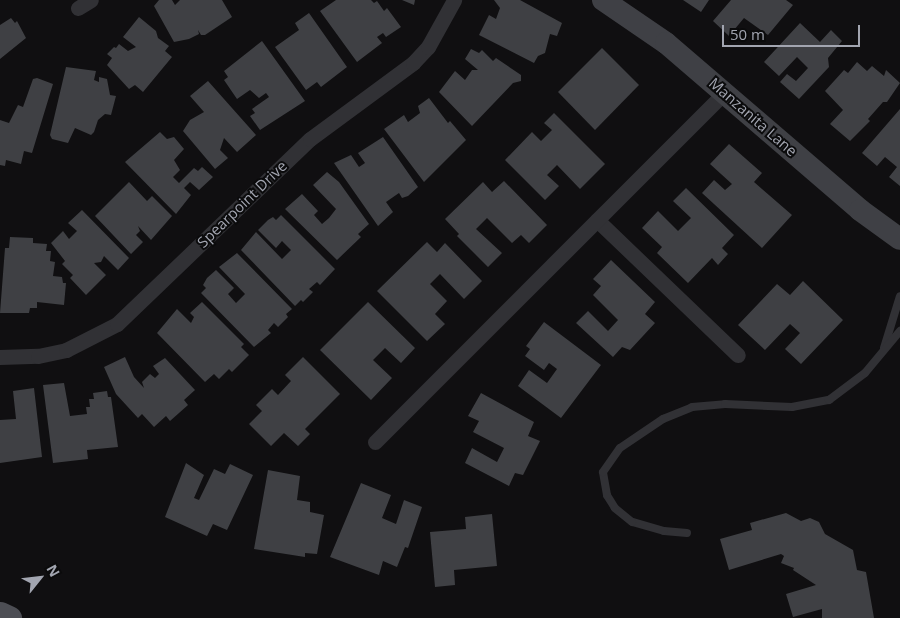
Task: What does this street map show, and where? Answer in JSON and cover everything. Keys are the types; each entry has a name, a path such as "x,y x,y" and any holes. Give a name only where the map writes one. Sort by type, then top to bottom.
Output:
{"main road":[{"path":"0,614 9,618"}],"street":[{"name":"Spearpoint Drive","path":"0,357 38,356 66,350 117,324 310,139 413,63 428,48 454,0"},
{"name":"Manzanita Lane","path":"603,0 666,43 860,210 900,240"},
{"path":"375,442 725,92"},
{"path":"597,220 738,356"}],"lane":[{"path":"884,348 900,296"},
{"path":"687,533 664,531 632,522 615,508 607,495 603,472 620,448 663,418 692,407 725,404 792,407 829,400 865,373 884,348 900,332"}],"building":[{"path":"159,0 172,0 175,5 180,0 222,0 232,17 205,35 201,35 198,30 199,34 189,39 174,42 154,6"},
{"path":"336,0 371,0 374,3 377,1 384,11 387,8 401,27 386,37 383,33 377,37 382,43 357,62 320,11"},
{"path":"402,0 415,0 414,5"},
{"path":"494,0 520,0 562,23 557,36 550,34 545,53 538,56 534,63 479,35 489,15 496,19 500,8"},
{"path":"683,0 709,0 701,12"},
{"path":"731,0 786,0 793,5 768,35 744,18 729,36 713,21"},
{"path":"309,13 347,67 321,87 317,82 306,90 275,47 299,30 295,23"},
{"path":"139,17 156,31 158,38 169,46 165,51 172,57 143,92 135,85 129,89 107,65 112,58 107,54 114,47 116,48 119,44 128,51 136,47 123,37"},
{"path":"11,18 15,23 17,21 26,38 0,59 0,25"},
{"path":"800,23 820,42 831,30 842,41 828,58 829,67 799,99 780,82 787,74 796,81 808,68 797,57 779,76 764,62"},
{"path":"262,41 305,101 260,130 250,116 255,113 252,109 269,97 266,93 259,98 250,90 237,99 224,80 228,77 224,71"},
{"path":"602,48 639,85 595,130 558,92"},
{"path":"471,49 479,53 482,50 493,61 496,58 521,75 521,81 513,83 472,126 439,92 455,71 465,80 472,70 478,70 465,59"},
{"path":"857,62 867,71 872,66 884,76 886,70 900,83 887,102 883,102 868,119 870,121 850,141 830,124 843,110 825,91 844,70 848,73"},
{"path":"66,67 96,71 94,80 99,82 99,77 107,79 110,95 116,96 111,115 105,114 98,120 91,135 75,128 68,143 52,139 50,135"},
{"path":"37,78 53,84 32,153 24,151 21,164 6,160 5,166 0,165 0,120 9,123 18,105 23,107 33,79"},
{"path":"208,81 256,135 237,152 224,138 220,150 228,158 215,169 183,131 190,120 204,112 190,96"},
{"path":"429,98 448,123 450,121 466,140 424,182 384,129 404,115 408,122 420,113 418,106"},
{"path":"900,109 900,186 889,177 897,167 885,157 877,166 862,153"},
{"path":"554,113 605,164 580,189 557,165 547,175 559,186 545,200 505,160 532,132 541,141 552,130 544,123"},
{"path":"160,132 167,139 174,137 184,149 174,160 180,170 173,177 179,183 194,168 198,171 202,167 213,177 199,190 190,182 184,188 191,195 176,214 125,162"},
{"path":"383,137 418,187 408,196 402,198 399,193 386,202 393,212 378,226 334,163 351,155 359,167 365,163 358,153"},
{"path":"729,144 762,173 754,182 792,215 762,248 702,193 714,180 725,190 732,184 710,164"},
{"path":"327,172 339,182 369,224 358,234 361,237 337,260 285,209 302,194 318,211 314,215 322,224 329,218 336,209 313,185"},
{"path":"504,181 547,225 529,243 521,235 512,243 487,218 476,229 502,253 488,267 457,236 459,234 445,219 483,182 492,192"},
{"path":"129,182 147,201 152,196 172,216 151,240 138,226 140,231 136,235 143,242 131,254 95,216"},
{"path":"686,188 734,235 722,248 728,254 718,265 712,258 688,283 657,253 662,247 642,228 658,211 678,231 691,218 673,201"},
{"path":"82,210 129,258 118,270 104,256 101,262 94,263 106,275 86,295 70,278 73,275 62,264 65,261 51,243 63,231 69,239 77,231 68,223"},
{"path":"281,215 335,269 320,285 317,282 309,289 313,292 303,302 301,300 295,306 241,250 256,232 282,259 291,250 282,241 276,248 258,230 268,220 273,217 276,220"},
{"path":"10,237 33,238 33,243 47,244 46,251 51,251 50,261 55,262 53,276 62,277 63,283 66,283 64,305 37,302 37,308 30,308 29,313 0,313 5,248 9,248"},
{"path":"427,242 437,252 445,243 482,281 464,299 440,274 430,284 447,301 435,314 445,324 427,341 377,291"},
{"path":"237,253 292,309 286,314 288,317 278,327 274,323 268,330 271,333 254,347 201,293 206,288 203,285 207,278 216,270 234,288 228,294 236,303 245,294 219,267"},
{"path":"611,260 655,302 645,314 655,323 630,350 622,347 613,357 576,323 588,311 608,331 618,320 593,295 601,286 593,279"},
{"path":"803,281 843,320 801,364 785,349 800,333 790,324 765,350 738,325 777,284 790,295"},
{"path":"202,302 244,344 241,347 249,355 232,372 229,369 219,379 214,374 205,382 157,333 177,309 191,323 194,317 190,313"},
{"path":"368,302 415,348 401,363 385,348 373,360 392,378 371,400 320,350"},
{"path":"544,322 601,365 561,418 518,386 529,370 547,383 557,369 549,363 544,370 525,356 530,349 526,346"},
{"path":"125,357 134,377 144,388 142,382 150,374 155,378 159,374 153,366 165,358 195,390 184,400 188,405 170,421 166,416 154,427 142,414 138,418 116,394 104,367"},
{"path":"303,357 340,394 305,429 310,434 298,446 284,433 271,446 249,424 262,411 256,405 272,389 278,395 291,381 285,375"},
{"path":"64,383 70,416 87,414 86,407 90,407 89,399 94,399 93,393 107,391 108,397 111,397 118,447 87,450 88,459 53,463 43,385"},
{"path":"34,388 42,457 0,463 0,420 16,419 13,391"},
{"path":"481,393 534,422 528,436 540,441 523,475 515,473 509,486 465,463 472,448 497,462 504,448 473,432 479,421 468,416"},
{"path":"186,463 204,475 194,498 199,500 214,469 225,474 230,464 253,475 227,530 213,524 207,536 165,517"},
{"path":"268,470 300,476 297,500 310,502 310,512 324,515 317,554 305,553 305,557 254,549"},
{"path":"361,483 391,495 382,518 396,524 404,500 422,507 408,548 405,547 397,567 383,561 379,575 330,557"},
{"path":"786,513 801,521 810,518 819,522 825,534 853,550 857,570 866,572 874,618 822,618 822,609 793,617 786,594 816,585 793,570 794,568 781,563 784,556 781,554 729,570 720,539 752,530 750,523"},
{"path":"492,514 497,566 454,570 455,585 435,587 430,532 466,529 465,517"}]}
